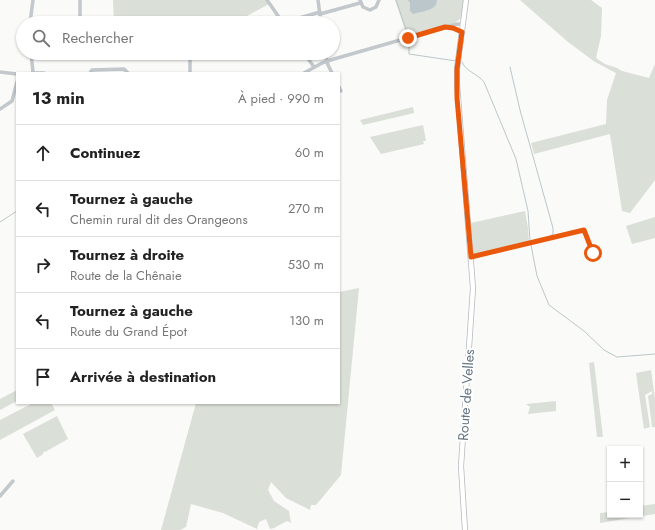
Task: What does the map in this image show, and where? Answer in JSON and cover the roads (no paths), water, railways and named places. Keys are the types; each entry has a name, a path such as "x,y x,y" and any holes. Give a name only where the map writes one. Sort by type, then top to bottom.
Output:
{"main road":[{"name":"Route de Velles","path":"465,530 461,466 472,306 471,258 457,98 457,69 466,0"}],"street":[{"path":"31,16 33,0"},
{"path":"80,0 81,16"},
{"path":"267,0 278,16"},
{"path":"318,0 320,16"},
{"path":"308,16 360,2 363,7 370,10 376,7 379,0"},
{"path":"340,57 445,27 463,24"},
{"path":"445,27 453,28 462,32"},
{"path":"31,60 32,72"},
{"path":"190,60 190,72"},
{"path":"309,60 314,67"},
{"path":"306,72 330,60"},
{"path":"327,61 332,72"},
{"path":"91,72 92,70 124,69 127,72"},
{"path":"0,72 16,74"},
{"path":"0,109 12,101 16,86"},
{"path":"471,258 584,230 593,253"},
{"path":"0,496 13,480"}],"waterway":[{"path":"396,0 408,35"},
{"path":"409,39 409,54 456,61"},
{"path":"462,62 466,68 484,82 516,159 528,211 530,241"},
{"path":"510,67 520,110 553,228 553,234 549,237"},
{"path":"0,222 16,212"},
{"path":"531,245 537,276 549,305 584,331 604,350 617,357 655,354"}]}
